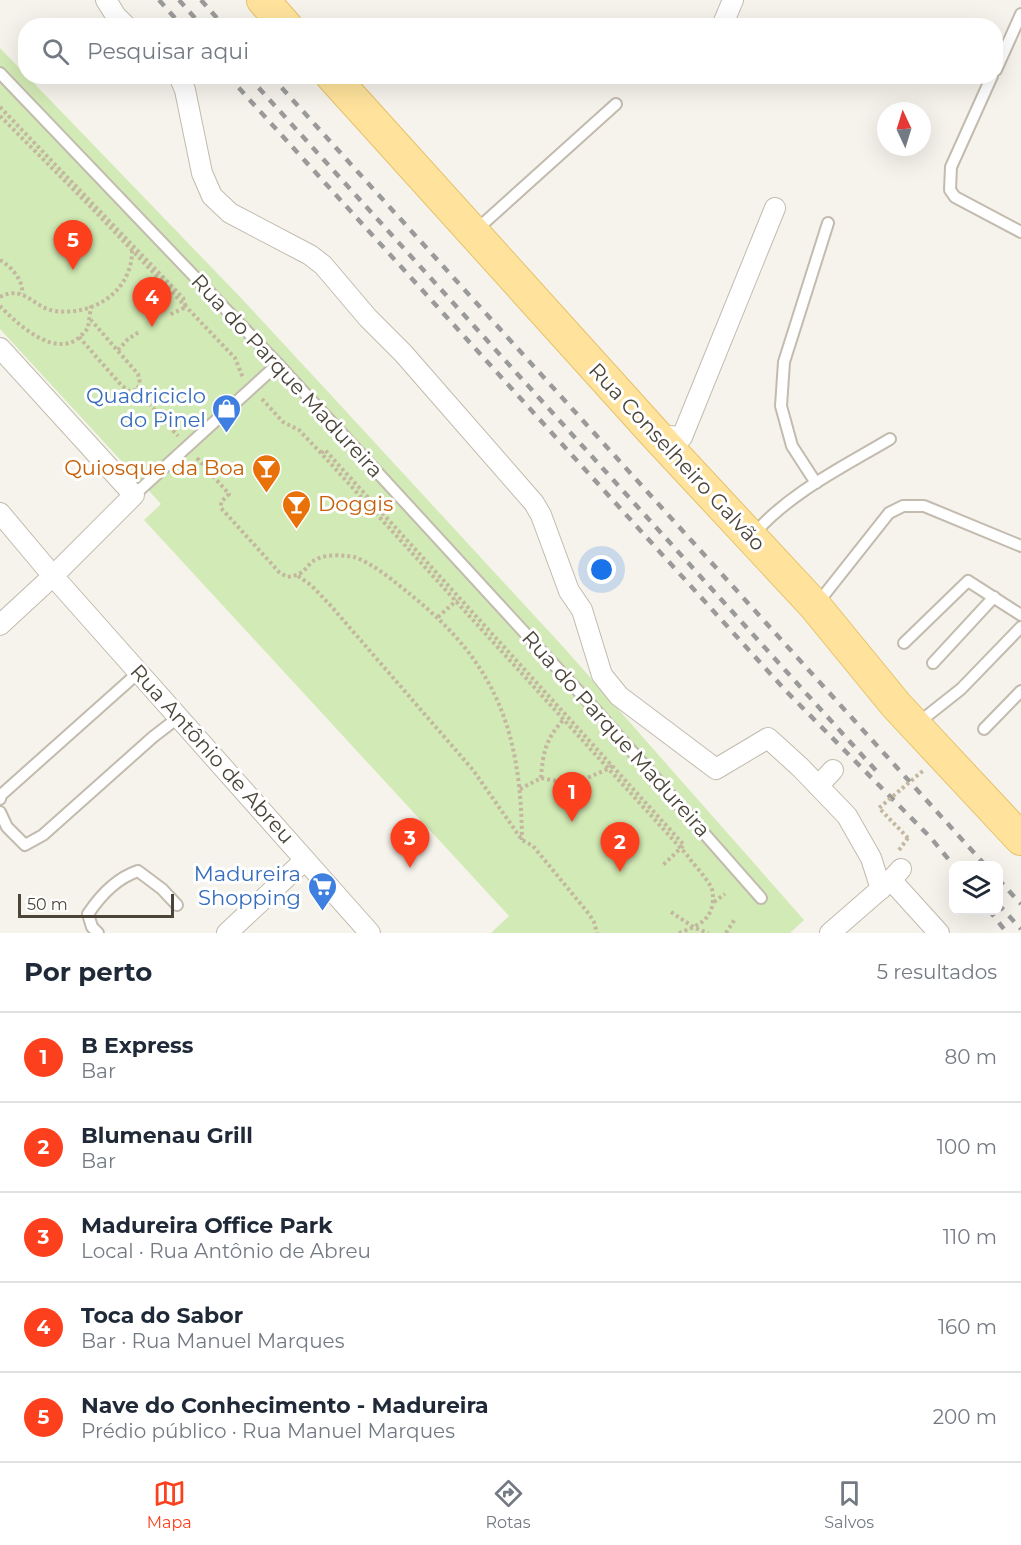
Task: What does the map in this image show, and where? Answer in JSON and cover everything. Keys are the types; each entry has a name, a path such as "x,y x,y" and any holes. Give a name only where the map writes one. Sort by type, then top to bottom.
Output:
{"main road":[{"path":"263,0 279,18"},
{"name":"Rua Conselheiro Galvão","path":"339,84 656,435 815,606 896,705 1021,839"}],"street":[{"path":"106,0 118,18"},
{"path":"725,18 733,0"},
{"path":"182,84 202,173 212,196 230,213 310,255 323,265 534,503 550,536 558,565 569,591 582,610 602,675 619,696 717,769 768,738 847,816 871,858 939,933"},
{"path":"656,435 682,438 775,208"},
{"path":"0,348 134,495 0,625"},
{"name":"Rua Antônio de Abreu","path":"0,513 53,576 370,933"},
{"path":"818,786 833,770"},
{"path":"227,933 305,860"},
{"path":"830,933 891,879"}],"lane":[{"path":"1003,54 1021,14"},
{"name":"Rua do Parque Madureira","path":"0,73 278,364 592,706 761,898"},
{"path":"988,84 951,167 950,190 955,197 1021,232"},
{"path":"473,233 616,104"},
{"path":"816,483 792,446 781,406 784,362 828,223"},
{"path":"134,495 278,364"},
{"path":"751,537 766,520 816,483 890,439"},
{"path":"815,606 889,513 903,506 924,506 1021,546"},
{"path":"904,643 968,581 1021,615"},
{"path":"933,663 994,597"},
{"path":"915,725 960,689 1021,627"},
{"path":"0,799 1,795 139,672"},
{"path":"984,729 1021,691"},
{"path":"0,813 7,826 25,845 43,835 178,717"},
{"path":"98,933 92,927 88,914 97,900 127,875 138,871 162,889 177,905"}],"path":[{"path":"0,107 177,291 186,308"},
{"path":"0,116 235,358 240,375 283,422 299,430 458,599 681,849 711,886 713,903 709,917 695,928 679,933"},
{"path":"0,297 8,293 22,294 40,306 54,311 77,310 108,299 122,285 131,268 130,241"},
{"path":"0,260 14,274 23,288 22,294"},
{"path":"0,306 25,329 57,345 70,343 88,328 91,320 91,306"},
{"path":"169,315 186,308"},
{"path":"91,320 138,374 140,382 137,390"},
{"path":"118,350 128,339 139,332"},
{"path":"79,337 121,385 129,391 137,390"},
{"path":"137,390 230,494 221,501 220,508 279,572 288,577 298,576 317,559 336,556 354,557 387,576 438,618 475,660 498,699 515,750 520,789 522,840"},
{"path":"298,576 312,586 331,606 473,771 522,840 533,846 589,914 597,933"},
{"path":"438,618 458,599"},
{"path":"565,718 613,765 684,846 663,865"},
{"path":"541,778 542,754 548,738 565,718"},
{"path":"520,789 541,778 567,783 587,778 613,765"},
{"path":"908,838 879,808 925,769"},
{"path":"713,903 725,894"},
{"path":"671,912 695,928 708,933"},
{"path":"726,933 735,919"}],"green space":[{"path":"0,48 18,67 18,84 35,84 242,299 566,650 804,920 790,933 491,933 509,916 144,520 161,504 0,329"}],"railway":[{"path":"159,0 175,18"},
{"path":"179,0 195,18"},
{"path":"201,0 217,18"},
{"path":"235,84 786,691 931,838 950,861"},
{"path":"255,84 880,775"},
{"path":"278,84 981,861"},
{"path":"1003,884 1021,904"},
{"path":"1003,909 1021,929"},
{"path":"993,915 1007,933"}],"place":[{"name":"Nave do Conhecimento - Madureira","path":"73,270"},
{"name":"Toca do Sabor","path":"152,327"},
{"name":"Quadriciclo do Pinel","path":"227,434"},
{"name":"Quiosque da Boa","path":"266,494"},
{"name":"Doggis","path":"297,530"},
{"name":"B Express","path":"572,822"},
{"name":"Madureira Office Park","path":"410,868"},
{"name":"Blumenau Grill","path":"620,872"},
{"name":"Madureira Shopping","path":"322,912"}]}
